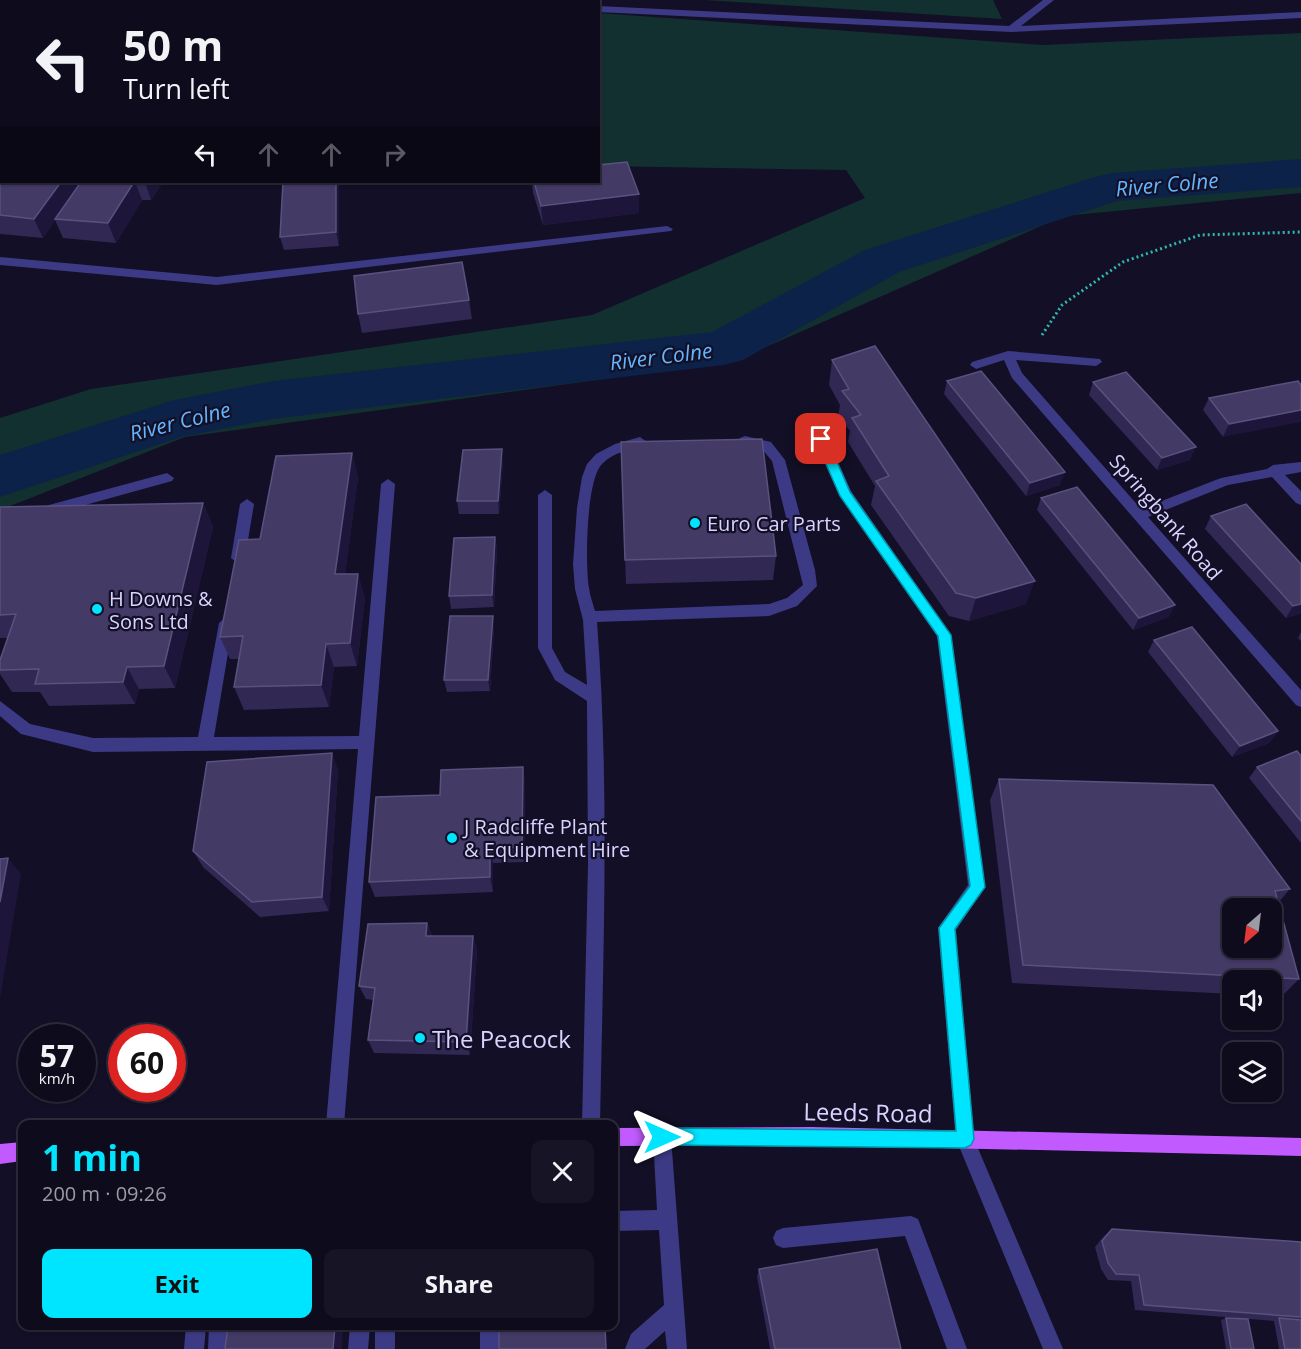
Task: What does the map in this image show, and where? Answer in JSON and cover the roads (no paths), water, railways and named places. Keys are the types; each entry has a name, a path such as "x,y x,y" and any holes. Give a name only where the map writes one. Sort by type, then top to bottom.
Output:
{"main road":[{"name":"Leeds Road","path":"618,1137 965,1139 1301,1147"},
{"path":"0,1154 18,1152"}],"street":[{"path":"1011,29 1049,0"},
{"path":"600,9 1011,29 1301,15"},
{"path":"0,261 217,281 667,229"},
{"path":"976,364 1008,355 1096,362"},
{"name":"Springbank Road","path":"1008,355 1016,375 1301,701"},
{"path":"821,439 845,493 944,635 977,887 947,928 965,1139 1053,1349"},
{"path":"589,617 769,610 786,606 801,598 810,586 808,570 778,460 766,445 752,441 730,441"},
{"path":"591,1120 596,864 595,698 589,617 582,587 584,503 593,465 604,455 619,447 651,442"},
{"path":"1139,515 1226,481 1301,466"},
{"path":"1273,470 1301,500"},
{"path":"33,515 167,478"},
{"path":"335,1120 388,484"},
{"path":"545,495 545,648 560,676 595,698"},
{"path":"235,572 247,504"},
{"path":"205,744 229,607"},
{"path":"0,707 26,729 93,745 367,742"},
{"path":"662,1137 677,1349"},
{"path":"618,1221 668,1220"},
{"path":"783,1238 910,1226 957,1349"},
{"path":"635,1349 638,1341 675,1309"},
{"path":"194,1349 196,1330"},
{"path":"218,1349 219,1330"},
{"path":"358,1349 360,1330"},
{"path":"385,1349 386,1330"},
{"path":"490,1330 490,1349"}],"waterway":[{"name":"River Colne","path":"0,476 174,419 273,400 724,348 882,261 1112,187 1301,173"}],"place":[{"name":"Euro Car Parts","path":"695,523"},
{"name":"H Downs & Sons Ltd","path":"97,609"},
{"name":"J Radcliffe Plant & Equipment Hire","path":"452,838"},
{"name":"The Peacock","path":"420,1038"}]}
